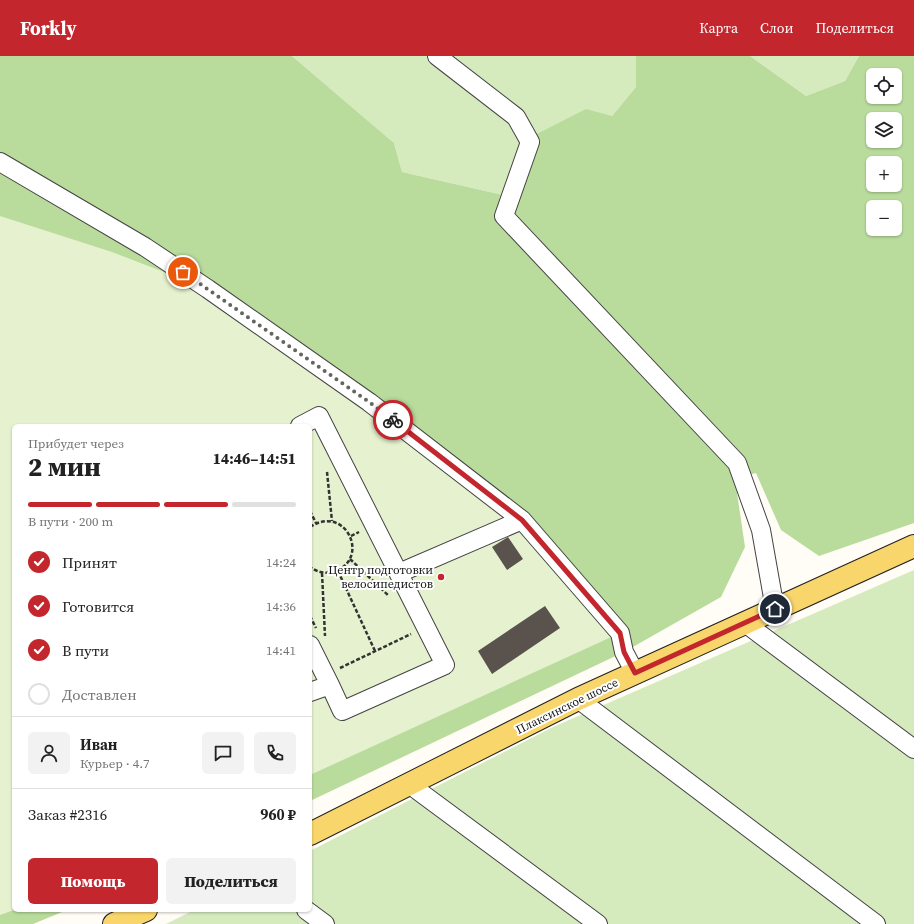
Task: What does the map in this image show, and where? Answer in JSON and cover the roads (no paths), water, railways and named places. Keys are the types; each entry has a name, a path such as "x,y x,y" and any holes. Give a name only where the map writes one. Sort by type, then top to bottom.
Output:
{"main road":[{"name":"Плаксинское шоссе","path":"312,833 578,699 914,546"},
{"path":"114,924 141,912"}],"lane":[{"path":"437,56 516,117 530,142 504,216 737,463 760,530 775,609"},
{"path":"0,162 145,247 208,289 369,402 522,520 620,633 624,652 635,673"},
{"path":"304,424 319,416 446,665 342,711 333,678 317,638"},
{"path":"399,573 522,520"},
{"path":"745,623 914,749"},
{"path":"312,691 333,678"},
{"path":"578,699 876,924"},
{"path":"409,784 598,924"},
{"path":"309,912 325,924"}],"place":[{"name":"Центр подготовки велосипедистов","path":"441,577"}]}
